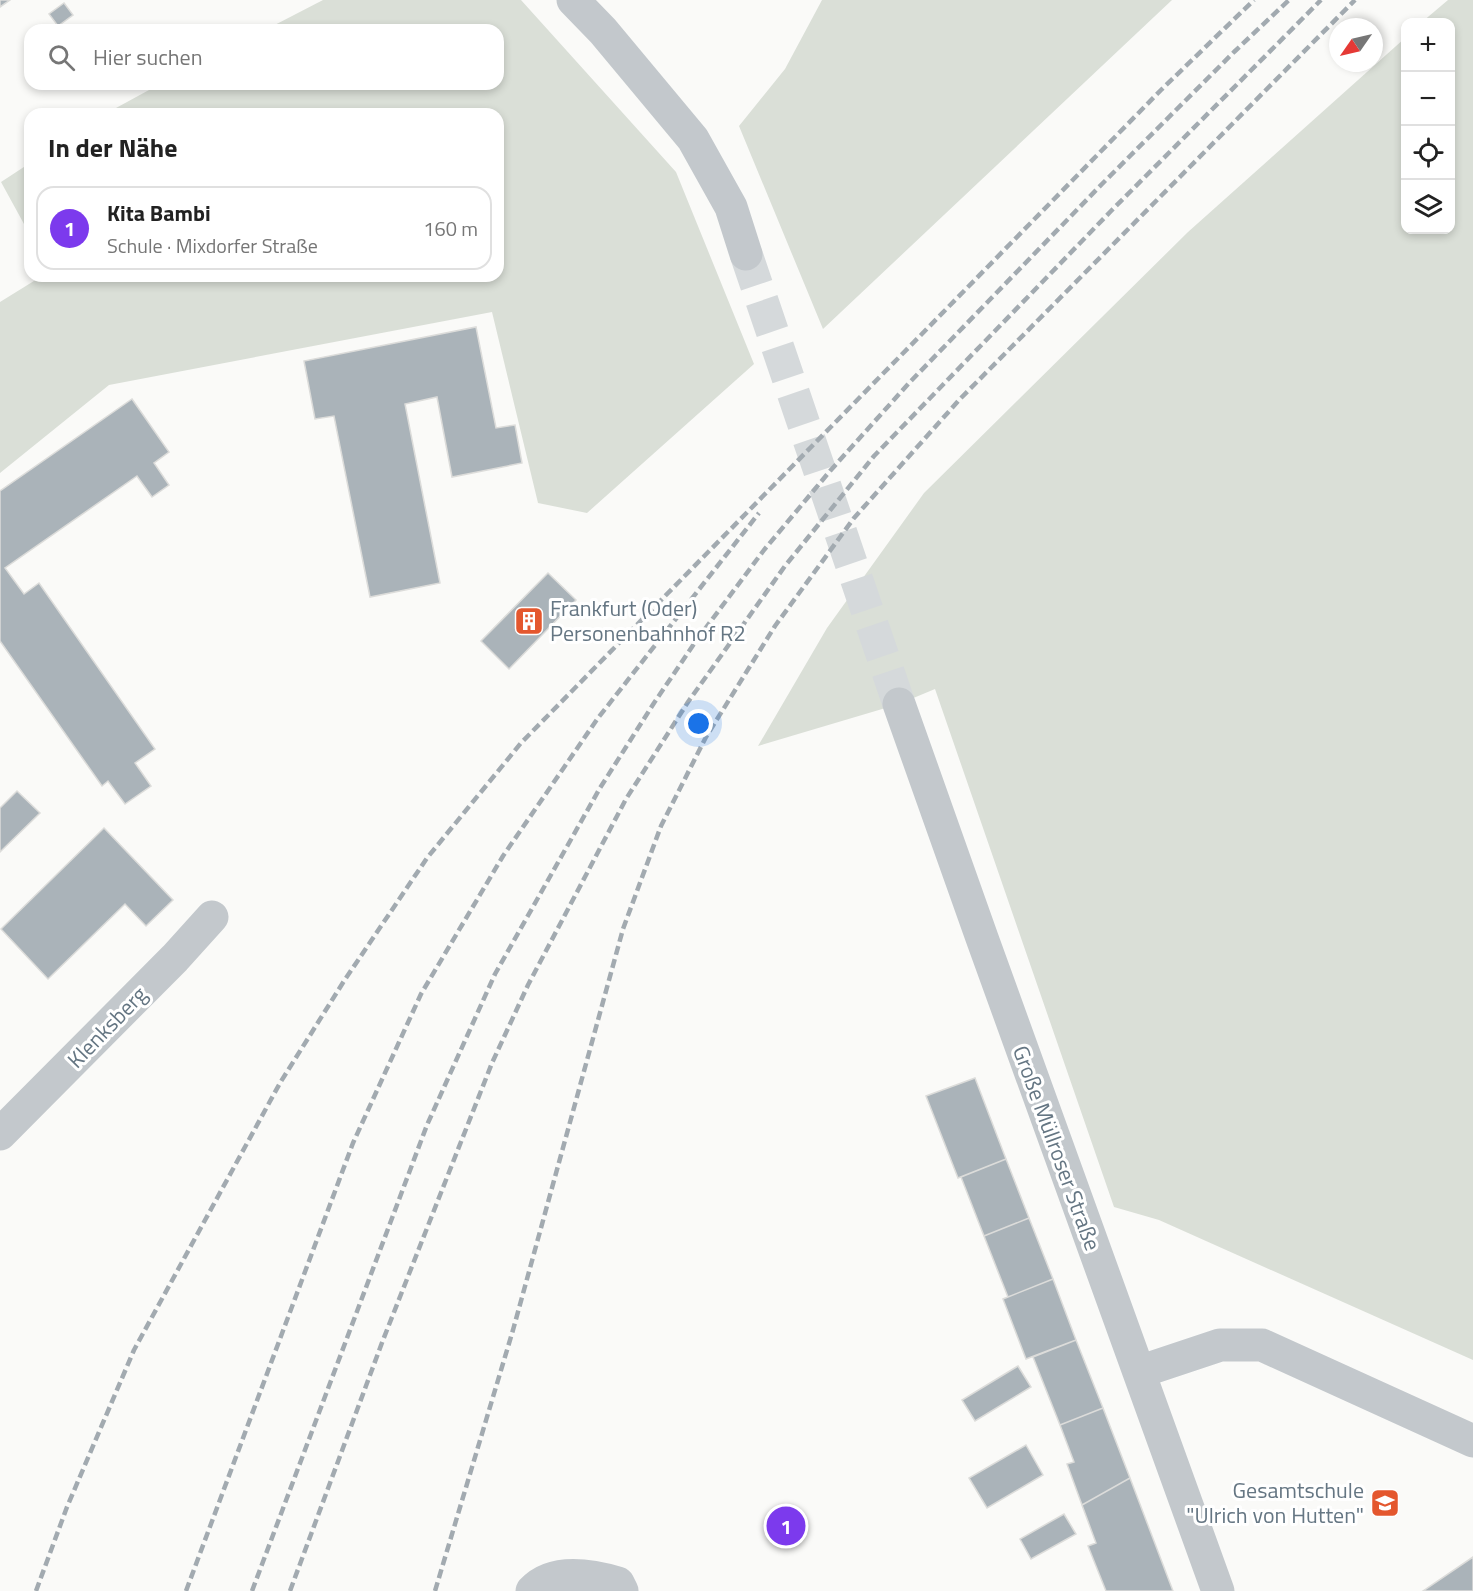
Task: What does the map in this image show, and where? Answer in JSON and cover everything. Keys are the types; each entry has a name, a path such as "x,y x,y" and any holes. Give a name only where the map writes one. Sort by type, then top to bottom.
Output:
{"street":[{"path":"573,0 603,31 693,139 731,207 746,254"},
{"name":"Große Müllroser Straße","path":"899,704 1218,1591"},
{"name":"Klenksberg","path":"0,1134 212,917"},
{"path":"1138,1372 1220,1345 1262,1345 1473,1441"},
{"path":"532,1591 540,1582 564,1575 597,1577 618,1583 622,1591"}],"shaded area":[{"path":"323,0 521,0 676,172 754,364 587,513 538,503 492,312 109,385 0,473 0,302 32,282 504,282 504,108 116,108 149,90 504,90 504,24 277,24"},
{"path":"822,0 1172,0 823,329 739,126 785,69"},
{"path":"1448,0 1473,0 1473,1360 1159,1220 1114,1207 935,689 899,704 758,746 827,628 924,493 1188,232 1367,72 1383,72 1383,58 1401,42 1401,234 1455,234 1455,18 1427,18"},
{"path":"24,167 24,224 1,182"}],"building":[{"path":"0,0 10,0 0,7"},
{"path":"64,3 73,15 61,24 56,24 49,14"},
{"path":"476,327 496,428 515,425 522,463 452,477 437,397 405,404 440,583 370,597 334,416 315,419 304,361"},
{"path":"132,399 169,452 154,463 169,485 152,497 137,476 5,568 24,594 39,583 155,749 135,763 151,786 125,804 108,781 102,786 0,641 0,491"},
{"name":"Frankfurt (Oder) Personenbahnhof R2","path":"548,573 576,600 509,669 481,641"},
{"path":"17,791 40,813 0,852 0,808"},
{"path":"104,828 173,900 146,926 125,904 48,979 1,929"},
{"path":"975,1078 1006,1159 958,1178 926,1096"},
{"path":"1006,1159 1029,1218 984,1236 961,1177"},
{"path":"1029,1218 1053,1279 1008,1297 984,1236"},
{"path":"1053,1279 1076,1340 1026,1359 1003,1299"},
{"path":"1076,1340 1103,1408 1060,1425 1033,1357"},
{"path":"1018,1366 1031,1387 975,1421 962,1400"},
{"path":"1103,1408 1130,1478 1082,1505 1067,1464 1074,1462 1060,1425"},
{"path":"1026,1445 1043,1475 987,1508 969,1478"},
{"path":"1130,1478 1173,1591 1106,1591 1088,1546 1096,1543 1082,1505"},
{"path":"1064,1514 1076,1534 1031,1559 1020,1539"},
{"path":"1473,1557 1473,1591 1423,1591"}],"tunnel":[{"path":"746,254 899,704"}],"railway":[{"path":"36,1591 67,1507 134,1350 280,1083 344,981 427,858 521,743 1161,90 1254,0"},
{"path":"252,1591 427,1125 495,974 600,788 654,703 696,641 764,550 830,471 910,382 1102,184 1289,0"},
{"path":"290,1591 383,1340 492,1063 528,985 626,799 688,702 785,566 874,456 1111,211 1321,0"},
{"path":"435,1591 513,1330 623,929 661,826 706,737 775,626 854,518 960,399 1355,0"},
{"path":"186,1591 353,1143 421,994 503,856 598,718 759,513"}],"place":[{"name":"Frankfurt (Oder) Personenbahnhof R2","path":"529,621"},
{"name":"Gesamtschule \"Ulrich von Hutten\"","path":"1385,1503"},
{"name":"Kita Bambi","path":"786,1526"}]}
